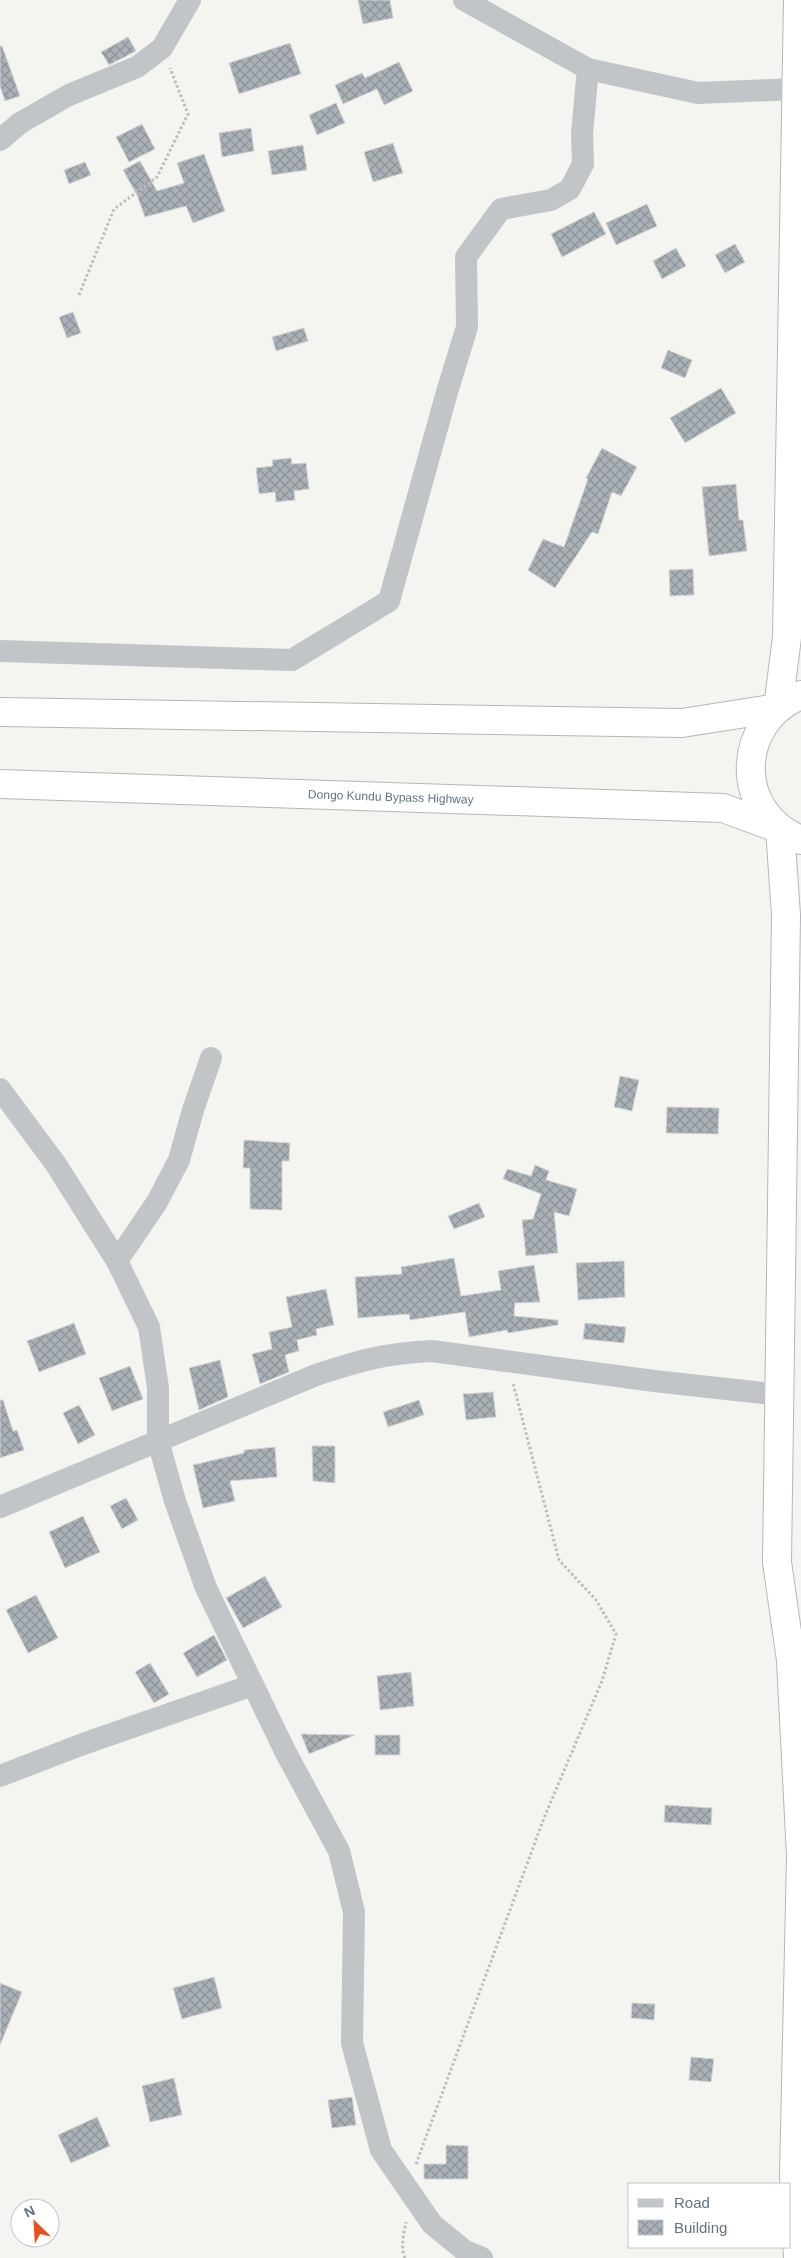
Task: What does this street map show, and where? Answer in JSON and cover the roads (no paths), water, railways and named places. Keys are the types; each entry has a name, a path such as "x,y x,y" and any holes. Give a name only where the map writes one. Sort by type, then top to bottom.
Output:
{"highway":[{"path":"790,701 787,637 798,0"},
{"path":"0,712 682,723 790,701"},
{"path":"790,701 768,719 753,746 751,776 760,805 790,834 786,915 781,1395 777,1562 791,1660 801,1856 794,2177 798,2258"},
{"name":"Dongo Kundu Bypass Highway","path":"0,784 723,808 790,834"},
{"path":"791,1660 801,1622"}],"street":[{"path":"0,140 20,123 69,95 137,67 162,48 190,0"},
{"path":"464,0 588,68 698,93 796,89"},
{"path":"0,651 292,660 389,601 446,392 467,326 466,257 500,209 551,200 570,189 583,164 582,134 588,68"},
{"path":"117,1261 157,1202 179,1160 193,1110 211,1058"},
{"path":"0,1088 55,1162 117,1261 149,1327 158,1388 158,1441 175,1501 206,1588 286,1753 339,1851 354,1912 352,2043 381,2150 432,2224 465,2251 482,2258"},
{"path":"0,1507 316,1375 378,1356 432,1351 654,1381 781,1395"},
{"path":"0,1776 84,1744 252,1685"}]}
